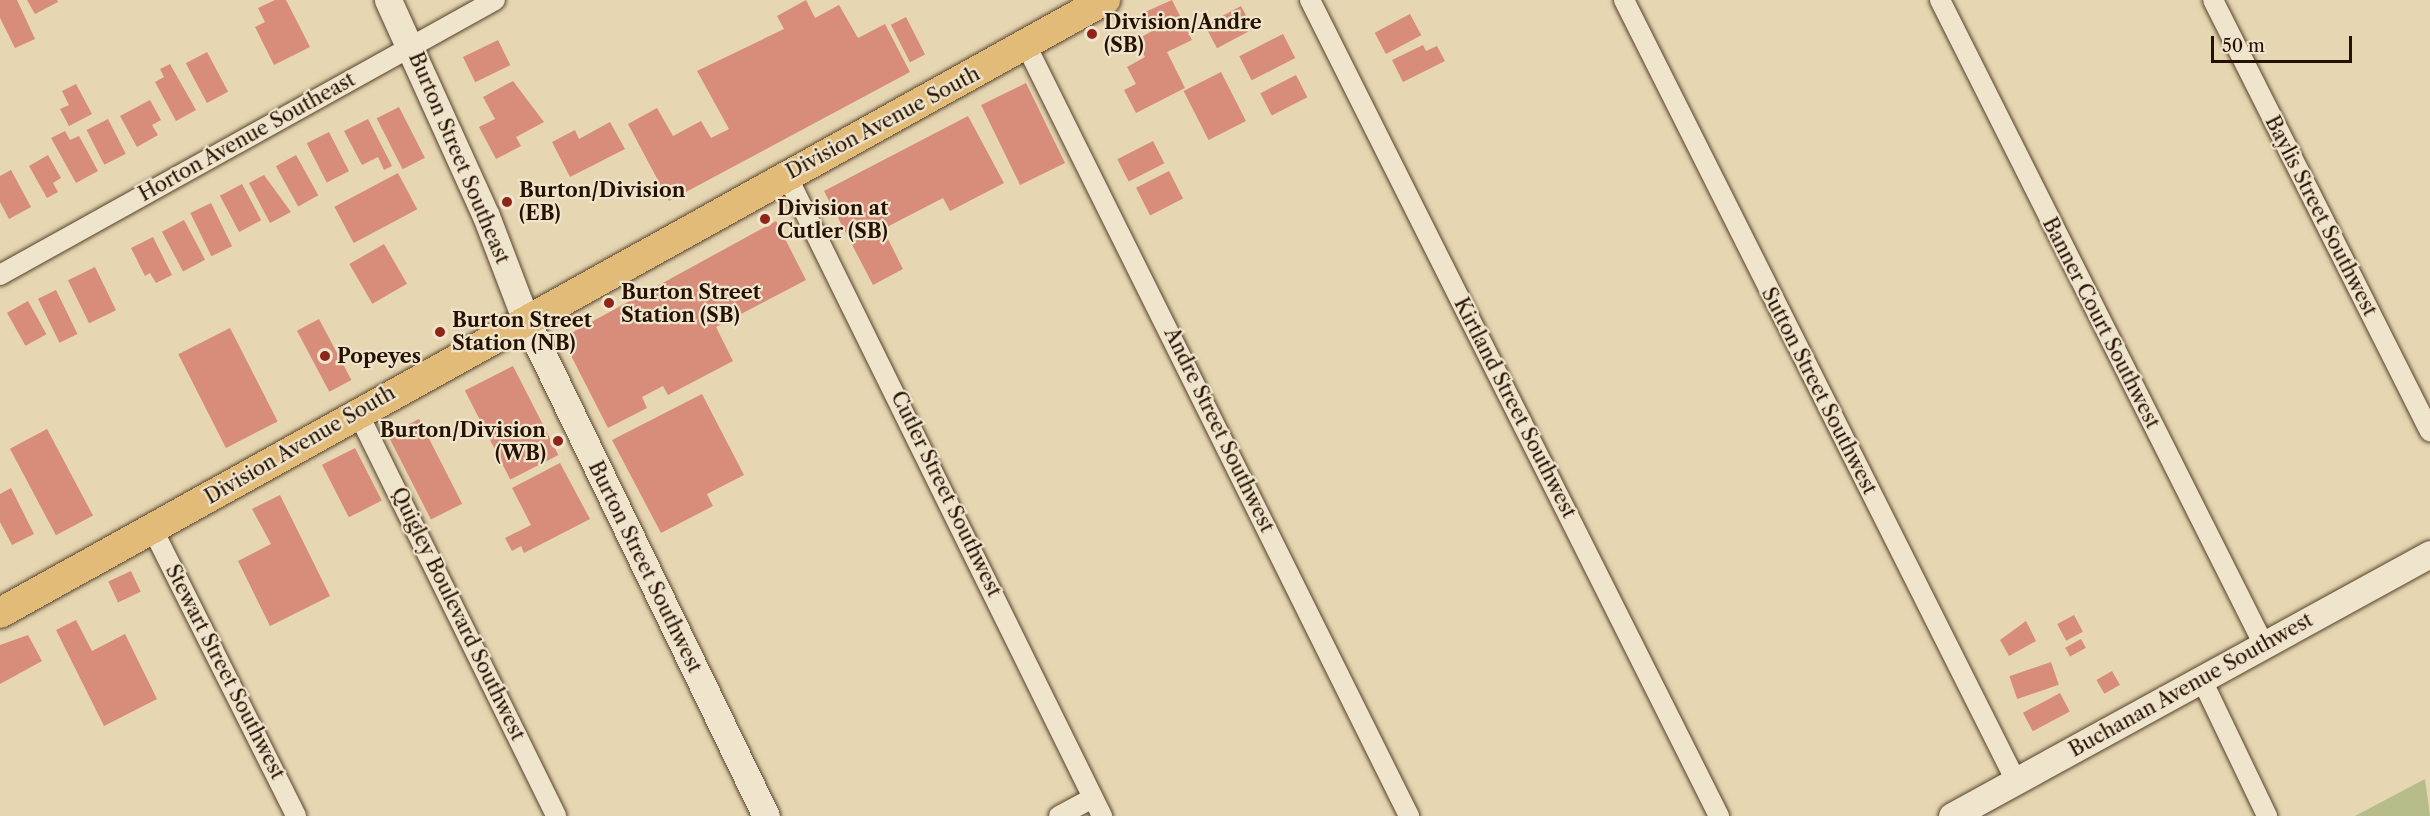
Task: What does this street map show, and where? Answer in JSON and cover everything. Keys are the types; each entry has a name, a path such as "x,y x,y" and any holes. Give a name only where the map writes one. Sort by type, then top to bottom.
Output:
{"main road":[{"name":"Burton Street Southeast","path":"388,0 411,46 525,318"},
{"name":"Division Avenue South","path":"0,613 358,414 525,318 1026,45 1074,8 1105,0"},
{"name":"Burton Street Southwest","path":"525,318 766,816"},
{"name":"Buchanan Avenue Southwest","path":"1952,816 2200,678 2430,554"}],"street":[{"name":"Horton Avenue Southeast","path":"0,275 495,0"},
{"name":"Kirtland Street Southwest","path":"1310,0 1719,816"},
{"name":"Sutton Street Southwest","path":"1624,0 2016,781"},
{"name":"Banner Court Southwest","path":"1941,0 2264,645"},
{"name":"Baylis Street Southwest","path":"2213,0 2430,432"},
{"name":"Andre Street Southwest","path":"1026,45 1409,816"},
{"name":"Cutler Street Southwest","path":"786,174 1102,816"},
{"name":"Quigley Boulevard Southwest","path":"358,414 556,816"},
{"name":"Stewart Street Southwest","path":"152,528 296,816"},
{"path":"2200,678 2267,816"},
{"path":"1059,816 1093,798"}],"green space":[{"path":"2425,779 2430,816 2355,816"}],"building":[{"path":"0,0 17,0 35,39 15,48 0,18"},
{"path":"27,0 57,0 58,2 35,14"},
{"path":"275,0 286,0 310,47 274,65 255,27 265,22 258,8"},
{"path":"806,0 815,18 839,5 858,38 885,24 910,72 669,201 628,124 657,108 673,136 701,121 711,138 729,129 697,71 784,29 777,16"},
{"path":"1172,0 1192,40 1167,52 1185,88 1136,113 1124,90 1136,84 1127,67 1145,57 1136,40 1154,30 1145,12"},
{"path":"1241,6 1253,29 1217,48 1205,25"},
{"path":"1410,14 1421,35 1386,54 1375,33"},
{"path":"906,17 925,54 910,62 891,25"},
{"path":"1283,34 1295,58 1252,80 1239,56"},
{"path":"498,40 510,65 475,82 463,57"},
{"path":"1423,45 1426,51 1437,46 1445,61 1403,82 1392,60"},
{"path":"207,52 228,92 207,103 186,63"},
{"path":"170,64 196,110 176,121 155,82 164,77 160,69"},
{"path":"1221,72 1246,121 1209,140 1184,91"},
{"path":"1296,75 1307,97 1272,115 1260,93"},
{"path":"513,81 544,122 516,137 521,146 496,159 479,127 495,119 483,97"},
{"path":"1026,83 1065,163 1020,185 981,105"},
{"path":"76,84 92,114 69,126 60,109 69,105 62,91"},
{"path":"150,100 161,120 152,125 158,135 137,147 120,116"},
{"path":"399,107 425,158 403,169 377,118"},
{"path":"968,116 1004,183 950,211 943,198 883,229 903,269 873,285 824,191"},
{"path":"108,119 126,154 104,165 87,130"},
{"path":"368,119 392,166 384,170 378,157 362,165 344,131"},
{"path":"610,122 625,149 570,177 552,142 575,130 579,139"},
{"path":"65,131 70,140 79,136 98,171 76,183 51,138"},
{"path":"329,132 349,171 327,183 307,143"},
{"path":"1153,141 1164,163 1129,181 1117,159"},
{"path":"48,155 61,178 53,183 58,192 47,198 29,166"},
{"path":"296,155 318,195 298,206 276,166"},
{"path":"11,170 31,207 9,219 0,202 0,176"},
{"path":"1169,171 1183,199 1150,215 1136,188"},
{"path":"398,173 417,209 354,243 334,207"},
{"path":"264,175 291,212 270,223 249,183"},
{"path":"242,184 261,220 239,232 220,196"},
{"path":"211,203 232,246 211,256 190,213"},
{"path":"184,220 205,260 183,271 162,232"},
{"path":"776,221 806,280 716,327 733,361 668,395 663,386 642,397 647,408 608,428 562,338"},
{"path":"153,237 172,275 156,283 150,273 145,276 131,248"},
{"path":"384,244 407,284 372,304 349,264"},
{"path":"95,267 116,310 89,323 68,280"},
{"path":"56,290 77,334 60,343 38,299"},
{"path":"28,301 46,334 25,346 7,313"},
{"name":"Popeyes","path":"319,319 351,380 329,392 297,331"},
{"path":"230,328 278,422 226,448 178,354"},
{"path":"513,366 558,455 510,480 465,391"},
{"path":"702,394 744,475 707,494 713,506 661,533 612,440"},
{"path":"419,419 462,504 431,520 388,435"},
{"path":"47,429 93,516 56,535 10,449"},
{"path":"355,448 382,501 349,517 322,465"},
{"path":"560,463 590,519 524,553 521,546 512,551 505,538 531,525 512,488"},
{"path":"11,488 34,534 12,545 0,522 0,494"},
{"path":"280,495 330,596 270,626 238,561 271,544 252,509"},
{"path":"131,571 141,592 118,602 108,582"},
{"path":"2074,615 2083,632 2066,641 2057,624"},
{"path":"76,620 92,651 125,634 157,699 104,726 56,630"},
{"path":"2026,621 2036,641 2009,656 2000,640"},
{"path":"28,635 42,661 0,684 0,645"},
{"path":"2081,639 2086,648 2070,656 2065,648"},
{"path":"2051,662 2059,685 2017,699 2009,676"},
{"path":"2112,671 2120,685 2104,694 2096,680"},
{"path":"2060,693 2070,712 2033,731 2023,713"}],"place":[{"name":"Division/Andre (SB)","path":"1092,34"},
{"name":"Burton/Division (EB)","path":"507,202"},
{"name":"Division at Cutler (SB)","path":"765,219"},
{"name":"Burton Street Station (SB)","path":"609,303"},
{"name":"Burton Street Station (NB)","path":"440,332"},
{"name":"Popeyes","path":"325,356"},
{"name":"Burton/Division (WB)","path":"558,441"}]}
